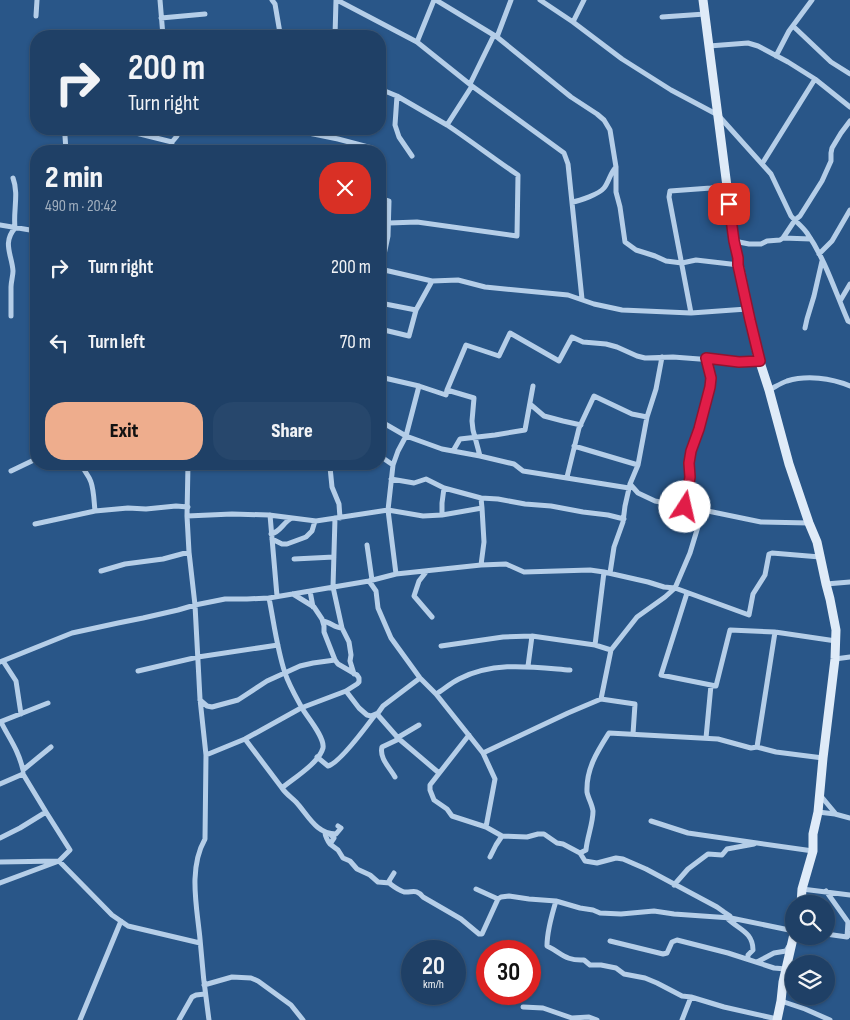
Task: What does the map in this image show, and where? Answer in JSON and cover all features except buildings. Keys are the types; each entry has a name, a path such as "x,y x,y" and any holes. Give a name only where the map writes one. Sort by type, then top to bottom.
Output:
{"street":[{"path":"36,16 37,0"},
{"path":"160,0 162,30"},
{"path":"272,0 275,4 279,30"},
{"path":"335,30 336,0 418,42 471,85 564,153 568,164 582,300"},
{"path":"418,42 435,0 495,36 571,97 604,120 610,130 616,167 616,192 625,242 636,250 666,261 682,263 696,260 738,265"},
{"path":"447,125 471,85 511,0"},
{"path":"540,0 622,59 671,90 718,116 771,174 795,220 811,239 850,322"},
{"path":"572,22 584,0"},
{"path":"703,0 734,241 747,309 757,354 789,464 817,542 836,630 835,659 818,812 813,834 813,850 802,895"},
{"path":"776,56 793,26 812,0"},
{"path":"161,18 205,14"},
{"path":"662,17 705,14"},
{"path":"793,26 831,62 850,74"},
{"path":"709,46 748,43 758,46 815,79 850,107"},
{"path":"762,164 815,79"},
{"path":"386,91 447,125 518,175 517,236 417,222 389,223"},
{"path":"397,96 395,125 399,136 412,156"},
{"path":"784,238 822,181 831,161 832,148 850,121"},
{"path":"137,135 166,145"},
{"path":"318,135 361,145"},
{"path":"572,202 582,200 604,188 616,167"},
{"path":"12,316 11,286 13,270 8,247 15,228 16,191 13,178"},
{"path":"691,312 669,197 670,191 700,190 727,186"},
{"path":"386,200 390,201 386,244"},
{"path":"819,254 832,241 850,210"},
{"path":"0,225 30,231"},
{"path":"734,241 761,244 784,238 811,239"},
{"path":"805,328 822,260"},
{"path":"386,270 432,281 458,280 485,287 568,295 594,304 622,310 691,312 747,309"},
{"path":"386,330 409,336 416,310 432,281"},
{"path":"840,301 850,284"},
{"path":"386,303 416,310"},
{"path":"386,378 446,395 466,345 499,356 510,333 559,361 572,337 583,342 606,344 645,358 673,357 739,362 760,361"},
{"path":"595,645 607,572 624,519 630,486 638,465 647,417 656,389 662,357"},
{"path":"685,507 690,477 689,463 691,451 710,387 711,378 706,358"},
{"path":"769,390 786,381 808,378 850,386"},
{"path":"396,574 388,510 391,479 393,465 398,450 406,436 419,386"},
{"path":"453,451 460,438 475,438 525,430 533,386"},
{"path":"447,390 474,398 472,420 480,456"},
{"path":"567,477 579,428 594,396 632,414 647,417"},
{"path":"530,404 544,416 582,425"},
{"path":"386,424 406,436 442,449 514,464 523,471 630,486 638,493 655,501 762,522 809,523"},
{"path":"574,446 638,465"},
{"path":"386,460 393,465"},
{"path":"11,470 30,462"},
{"path":"84,470 91,484 95,511"},
{"path":"188,470 187,516 189,552 195,605 200,699 206,755 205,840 200,849 194,884 209,1020"},
{"path":"330,470 332,487 339,504 333,587 342,628 349,642 350,661 354,674"},
{"path":"391,479 414,483 426,479 444,488 480,498 551,506 624,519"},
{"path":"442,515 444,488"},
{"path":"480,498 484,542 481,565"},
{"path":"35,524 95,511 128,508 188,507"},
{"path":"187,516 270,515 315,520 388,510 423,516 442,515 482,508"},
{"path":"601,699 611,650 637,617 666,597 675,588 690,554 703,510"},
{"path":"270,515 277,596"},
{"path":"272,536 282,528 287,520 292,518"},
{"path":"272,536 282,544 306,537 312,531 315,520"},
{"path":"367,545 371,580 376,591 378,608 391,638 420,678 436,694 483,753 495,778 486,827"},
{"path":"102,572 125,564 163,559 189,552"},
{"path":"20,714 16,682 1,660 72,633 225,599 269,598 396,574 506,564 524,572 590,570 607,572 664,587 675,588 749,615 753,594 765,575 769,554 820,558"},
{"path":"294,559 334,557"},
{"path":"426,572 419,581 414,596 432,617"},
{"path":"826,584 850,582"},
{"path":"206,755 245,739 301,708 346,691 359,682 359,678 336,661 324,632 322,618 314,607 310,591"},
{"path":"688,593 661,675 716,686 730,630 775,632 836,641"},
{"path":"292,594 314,607"},
{"path":"269,598 285,674 301,708 323,742 323,746 311,764 282,788"},
{"path":"323,622 342,628"},
{"path":"757,747 775,632"},
{"path":"441,646 502,637 532,636 595,645 611,650"},
{"path":"528,666 532,636"},
{"path":"138,671 198,657 278,645"},
{"path":"835,659 850,657"},
{"path":"200,699 208,706 238,700 267,681 300,666 313,663 350,661"},
{"path":"436,694 458,679 488,668 528,666 570,670"},
{"path":"317,757 328,766 333,764 354,742 383,706 420,678"},
{"path":"706,738 711,685"},
{"path":"346,691 358,708 367,715 376,715"},
{"path":"483,753 601,699 635,704 632,734"},
{"path":"0,883 59,861 70,850 23,772 20,756 0,722 48,703"},
{"path":"376,715 398,738 439,773"},
{"path":"396,777 382,757 382,747 419,725"},
{"path":"580,853 586,850 586,843 592,823 593,809 587,792 589,770 608,733 718,739 752,748 757,747 776,752 823,758"},
{"path":"469,735 430,785 431,795 434,800 447,809 452,816 486,827 502,836 527,837 544,834 557,843 580,853 586,861 597,863 616,858 646,869 717,907 730,916 729,918 753,942 753,950 748,955 748,959"},
{"path":"245,739 289,797 296,801 311,821 328,833 336,834 341,828 338,826"},
{"path":"0,784 23,772 51,748"},
{"path":"819,793 835,814"},
{"path":"0,838 46,812"},
{"path":"818,812 850,818"},
{"path":"651,821 688,833 813,850"},
{"path":"328,833 325,834 330,844 357,869 370,875 378,882 389,883 403,892 421,894 461,919 479,934 482,934 484,931 498,899 509,896 529,900 556,901 600,913 621,914 654,911 664,914 729,918 785,930"},
{"path":"490,857 502,836"},
{"path":"674,885 688,869 708,854 722,855 727,849 760,842"},
{"path":"0,862 59,861 112,915 128,926 200,943"},
{"path":"389,883 394,873"},
{"path":"476,889 498,899"},
{"path":"802,889 850,895"},
{"path":"826,891 848,922 849,935 835,934"},
{"path":"556,901 547,946 553,948 560,955 575,960 584,960 590,965 616,968 624,974 645,978 682,996 777,1020 785,973"},
{"path":"80,1020 121,921"},
{"path":"610,941 663,954 667,953 672,942 677,940 774,968 785,969"},
{"path":"757,962 774,953 786,951 790,945"},
{"path":"204,985 232,977 251,978 291,1005 303,1020"},
{"path":"179,1020 192,997 205,994"},
{"path":"682,1020 691,997"},
{"path":"781,1001 805,1008 830,1020"},
{"path":"523,1006 543,1008 572,1018 589,1017 596,1020"}],"route":[{"path":"685,507 690,477 689,463 691,451 710,387 710,369 706,358 739,362 760,361 738,265 729,204"}]}
